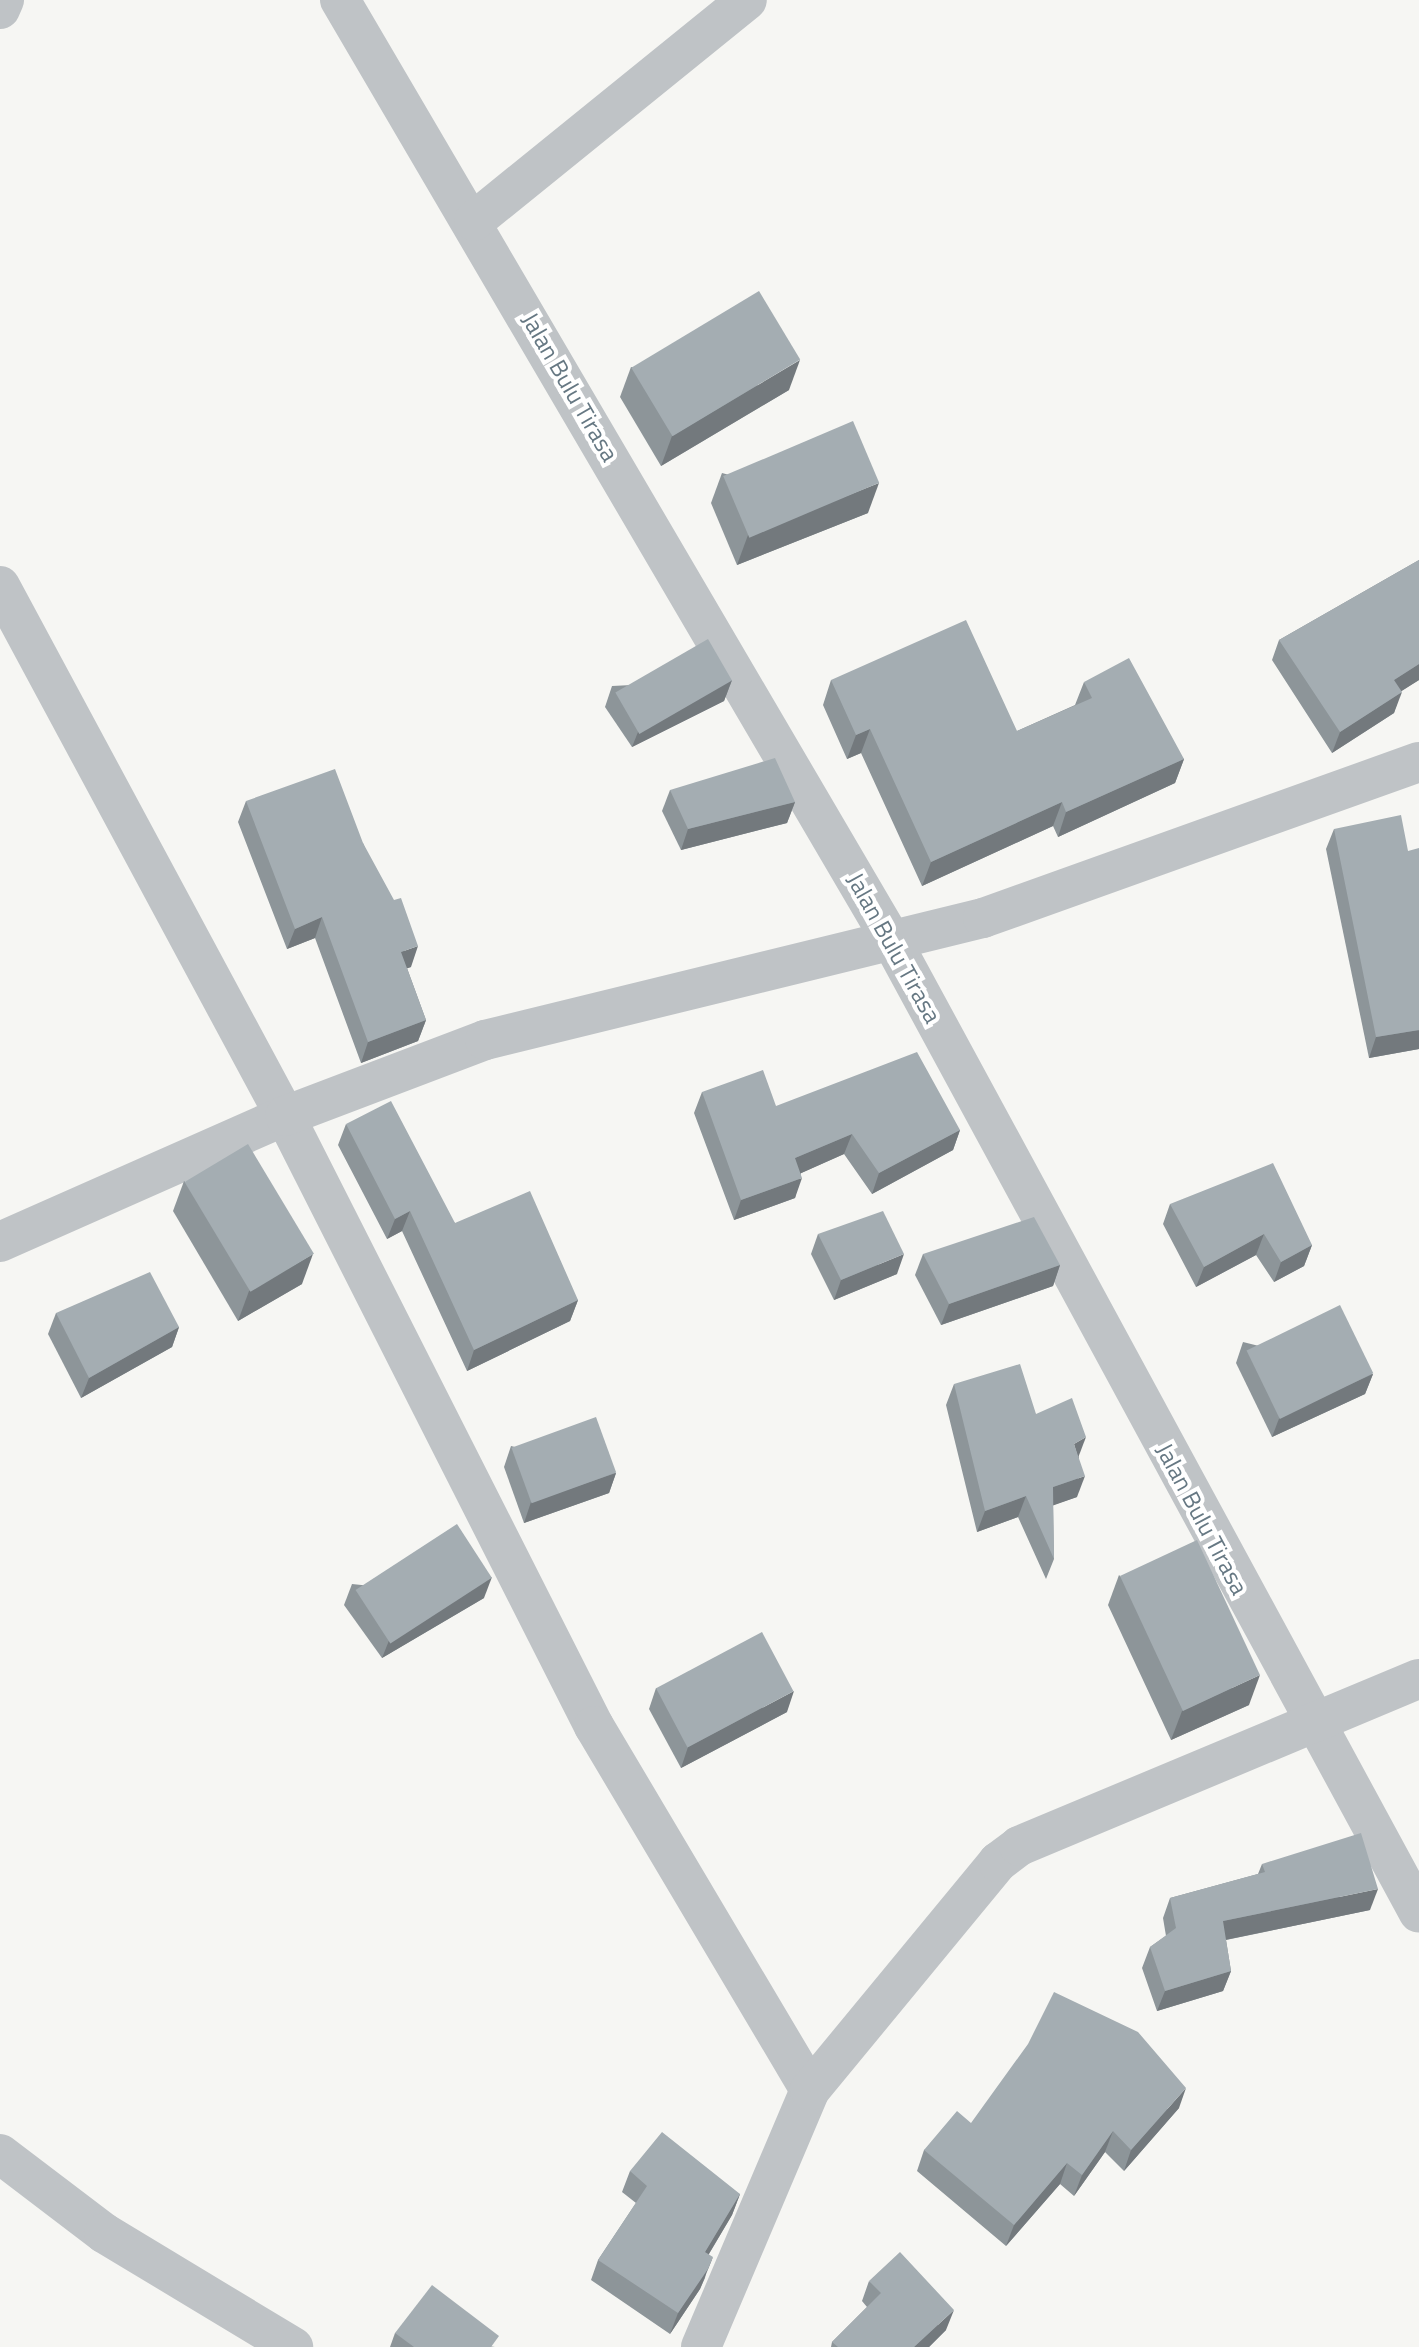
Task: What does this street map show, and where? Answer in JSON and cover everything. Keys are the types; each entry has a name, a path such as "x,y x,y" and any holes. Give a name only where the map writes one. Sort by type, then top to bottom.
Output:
{"street":[{"path":"0,9 4,0"},
{"name":"Jalan Bulu Tirasa","path":"340,0 474,221 893,943 1312,1723 1419,1913"},
{"path":"474,221 747,0"},
{"path":"0,586 285,1116 594,1726 810,2090"},
{"path":"0,1242 285,1116 552,1019 893,943 1172,853 1419,762"},
{"path":"701,2347 810,2090 998,1862 1019,1846 1419,1679"},
{"path":"0,2154 104,2233 293,2347"}],"building":[{"path":"759,291 800,360 672,436 631,368"},
{"path":"853,421 879,483 749,538 723,476"},
{"path":"1419,560 1419,664 1394,680 1402,692 1340,732 1279,640"},
{"path":"966,620 1017,731 1092,698 1084,682 1129,658 1184,759 1066,812 1062,802 931,862 870,729 856,735 831,680"},
{"path":"708,639 732,681 639,734 615,692"},
{"path":"775,758 795,802 688,829 670,790"},
{"path":"335,769 363,843 394,900 401,898 418,946 401,952 426,1020 368,1042 322,917 295,929 246,801"},
{"path":"1401,815 1408,851 1419,848 1419,1030 1376,1037 1334,829"},
{"path":"917,1052 960,1130 879,1173 852,1134 795,1158 802,1178 741,1200 702,1092 763,1070 776,1106"},
{"path":"391,1101 455,1223 530,1191 578,1300 474,1350 410,1211 395,1219 346,1124"},
{"path":"248,1144 314,1254 250,1292 185,1182"},
{"path":"1273,1163 1312,1245 1281,1262 1264,1234 1204,1267 1170,1204"},
{"path":"883,1211 904,1254 841,1280 818,1234"},
{"path":"1034,1217 1060,1265 949,1304 923,1254"},
{"path":"150,1272 179,1327 89,1378 56,1313"},
{"path":"1340,1305 1373,1373 1280,1419 1247,1351"},
{"path":"1020,1364 1036,1414 1072,1398 1086,1437 1074,1444 1085,1476 1053,1487 1054,1559 1026,1496 985,1511 954,1384"},
{"path":"596,1417 616,1472 532,1503 511,1448"},
{"path":"457,1524 492,1578 390,1644 356,1590"},
{"path":"1197,1540 1260,1675 1183,1711 1120,1576"},
{"path":"762,1632 793,1691 688,1747 656,1688"},
{"path":"1361,1833 1378,1889 1223,1921 1231,1971 1165,1991 1150,1947 1176,1928 1170,1898 1265,1872 1262,1864"},
{"path":"1054,1992 1138,2032 1186,2088 1131,2150 1113,2131 1082,2175 1067,2163 1014,2225 924,2150 957,2111 971,2123 1028,2044"},
{"path":"662,2132 740,2194 705,2252 713,2257 708,2269 678,2313 598,2260 647,2186 630,2171"},
{"path":"900,2252 954,2310 914,2347 838,2347 832,2342 881,2293 869,2281"},
{"path":"432,2285 499,2336 491,2347 414,2347 395,2333"}]}
